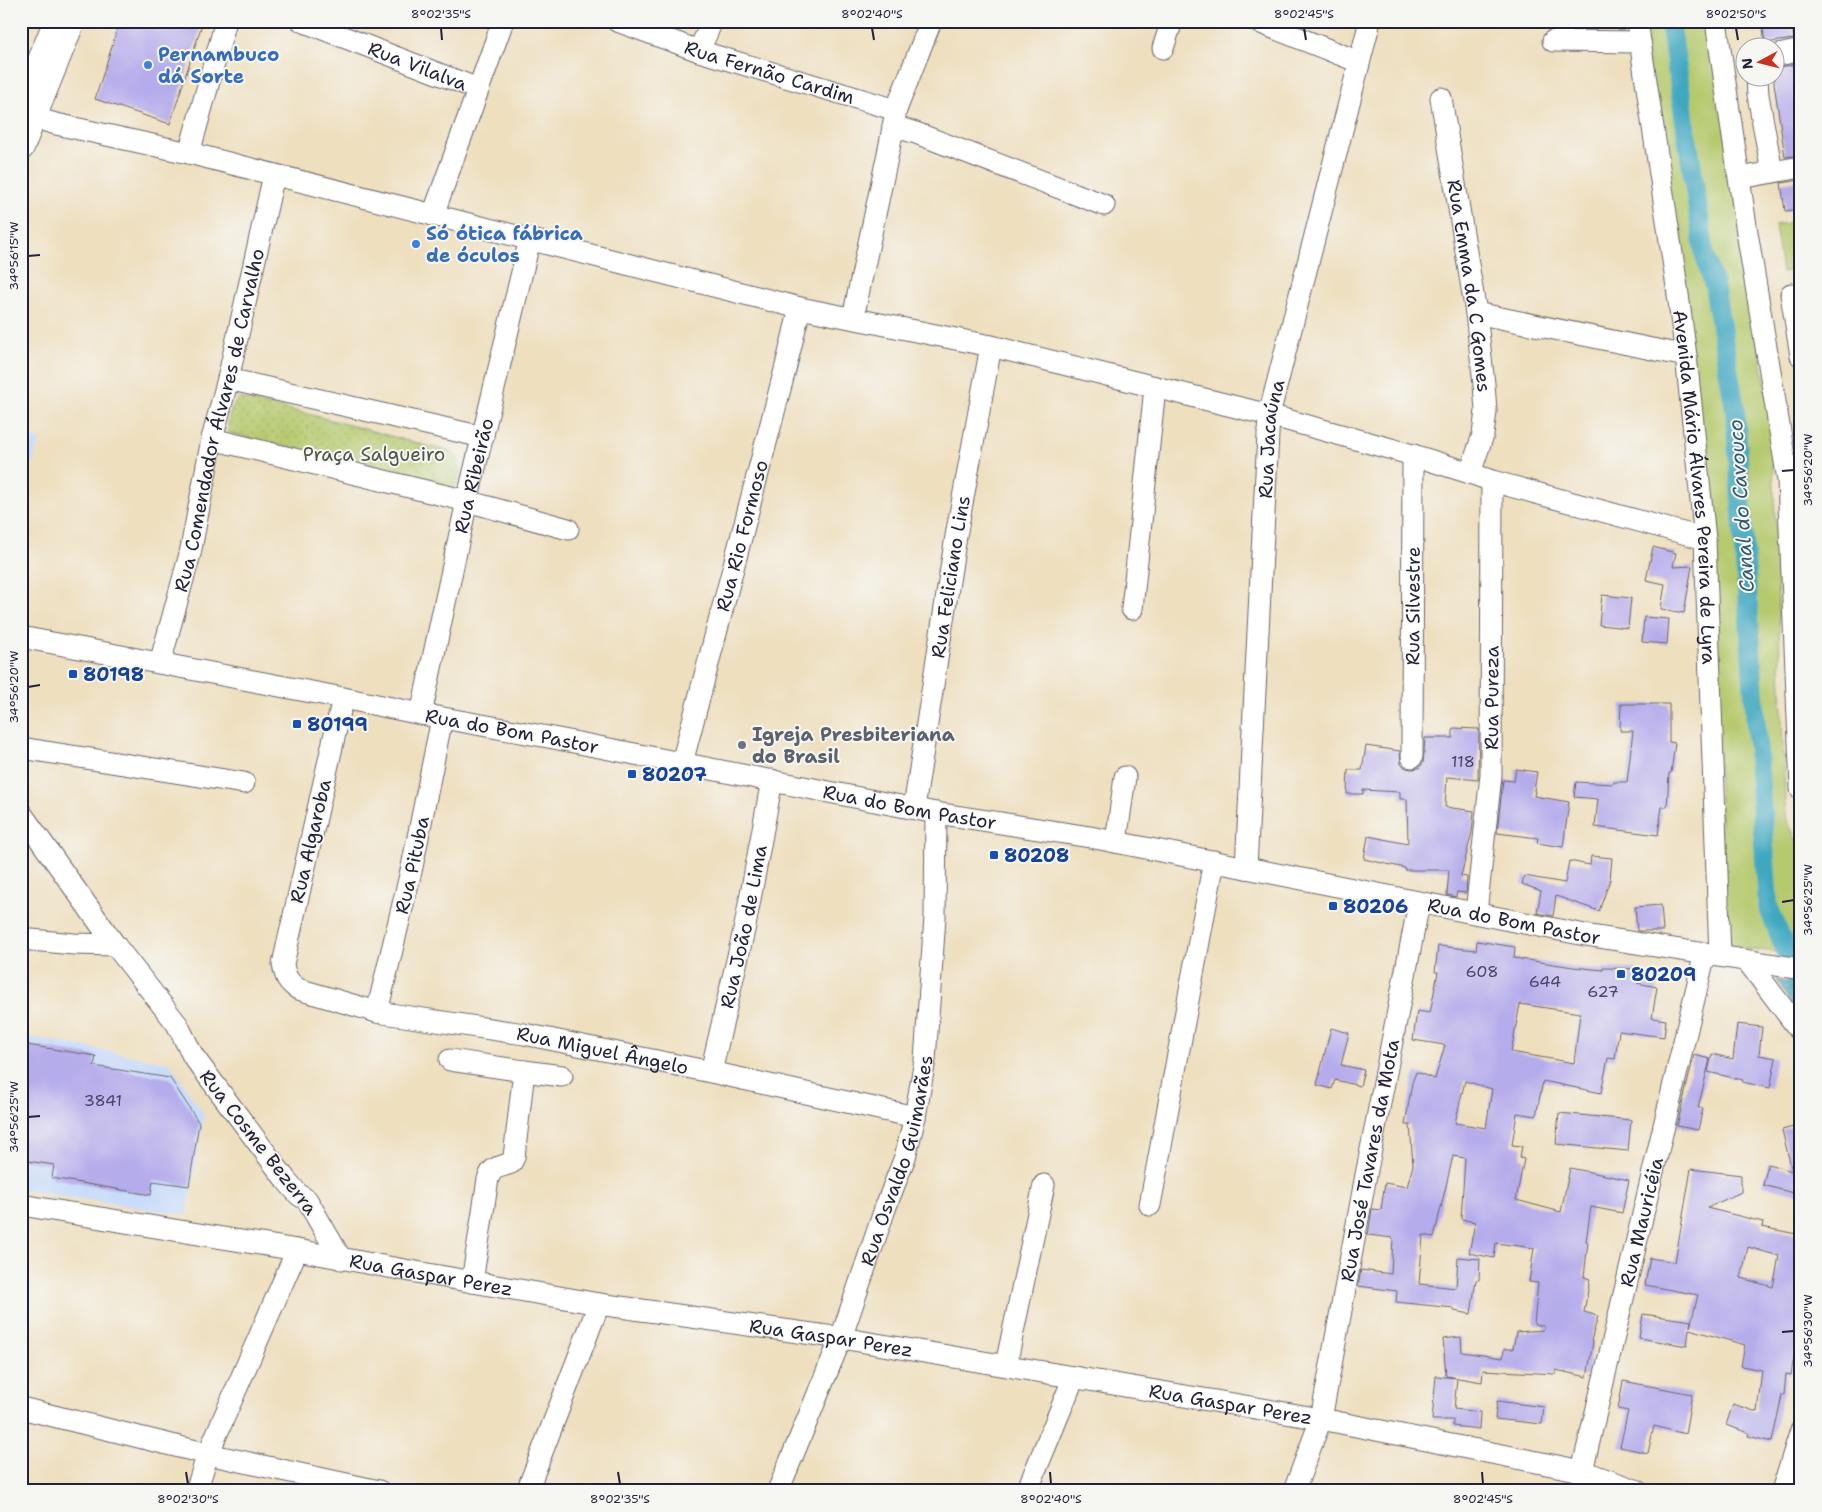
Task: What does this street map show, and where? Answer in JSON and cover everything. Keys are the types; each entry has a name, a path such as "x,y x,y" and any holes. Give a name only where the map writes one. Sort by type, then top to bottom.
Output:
{"main road":[{"path":"21,147 25,112 72,21"}],"street":[{"path":"21,66 39,21"},
{"path":"54,21 25,112 56,124 189,153 800,308 991,346 1269,415 1413,455 1492,481 1705,540"},
{"path":"189,153 226,21"},
{"name":"Rua Vilalva","path":"302,21 478,89"},
{"path":"433,215 503,21"},
{"name":"Rua Fernão Cardim","path":"617,21 894,118 1104,205"},
{"path":"699,51 712,21"},
{"path":"853,318 894,118 931,21"},
{"path":"1163,48 1172,21"},
{"path":"1256,21 1360,62"},
{"name":"Rua Jacaúna","path":"1246,868 1269,415 1370,21"},
{"path":"1716,21 1749,245 1788,480 1801,789"},
{"path":"1554,42 1638,32"},
{"name":"Avenida Mário Álvares Pereira de Lyra","path":"1638,32 1686,356 1705,540 1712,955"},
{"path":"1784,54 1801,50"},
{"path":"1758,88 1772,172"},
{"name":"Rua Emma da C Gomes","path":"1441,98 1476,313 1484,384 1486,411 1483,435 1470,473"},
{"path":"1740,178 1801,167"},
{"name":"Rua Comendador Álvares de Carvalho","path":"160,663 190,554 212,439 228,379 274,175"},
{"name":"Rua Ribeirão","path":"431,716 467,501 530,239"},
{"path":"1791,294 1801,356"},
{"name":"Rua Rio Formoso","path":"682,763 800,308"},
{"path":"1476,313 1686,356"},
{"name":"Rua Feliciano Lins","path":"914,808 956,536 991,346"},
{"path":"228,379 483,437"},
{"path":"1132,609 1155,387"},
{"path":"212,439 467,501 568,529"},
{"name":"Rua Silvestre","path":"1412,757 1413,455"},
{"name":"Rua Pureza","path":"1476,913 1491,775 1492,481"},
{"name":"Rua do Bom Pastor","path":"21,637 936,813 1116,842 1585,934 1801,970"},
{"name":"Rua Algaroba","path":"290,984 285,975 283,964 343,698"},
{"name":"Rua Pituba","path":"377,1012 412,867 431,716"},
{"path":"21,748 244,783"},
{"path":"1116,842 1125,777"},
{"name":"Rua João de Lima","path":"712,1072 745,926 772,780"},
{"name":"Rua Cosme Bezerra","path":"21,812 115,946 177,1024 193,1056 286,1180 299,1195 307,1200 341,1259"},
{"name":"Rua Osvaldo Guimarães","path":"778,1491 841,1338 886,1206 905,1157 915,1117 925,1060 935,927 936,813"},
{"path":"1150,1205 1214,861"},
{"name":"Rua José Tavares da Mota","path":"1294,1491 1321,1419 1418,902"},
{"path":"21,939 38,942 115,946"},
{"name":"Rua Mauricéia","path":"1583,1481 1712,955"},
{"path":"1754,963 1801,1032"},
{"name":"Rua Miguel Ângelo","path":"290,984 298,989 377,1012 524,1034 712,1072 915,1117"},
{"path":"450,1060 562,1076"},
{"path":"472,1282 488,1179 491,1171 511,1163 514,1157 524,1071"},
{"path":"1006,1365 1044,1185"},
{"name":"Rua Gaspar Perez","path":"21,1205 297,1250 599,1304 841,1338 1321,1419 1583,1481 1638,1491"},
{"path":"196,1491 208,1454 297,1250"},
{"path":"528,1491 599,1304"},
{"path":"1027,1491 1074,1376"},
{"path":"21,1408 208,1454 379,1491"},
{"path":"1782,1491 1801,1430"}],"shaded area":[{"path":"21,433 40,440 26,481 21,480"},
{"path":"21,1035 170,1063 204,1115 187,1215 21,1190"}],"green space":[{"path":"1643,21 1708,21 1771,421 1785,804 1787,820 1801,850 1801,954 1736,948 1726,939 1710,575"},
{"path":"1801,221 1801,269 1782,272 1775,225"},
{"name":"Praça Salgueiro","path":"240,398 450,452 458,459 460,473 454,488 229,433 230,414"}],"water":[{"path":"1777,980 1801,986 1801,1022"}],"building":[{"name":"Pernambuco dá Sorte","path":"120,21 203,21 170,124 95,99"},
{"path":"1762,21 1791,21 1794,39 1784,40 1784,38 1764,38"},
{"path":"1801,64 1801,155 1785,157 1775,88 1784,88 1784,66"},
{"path":"1801,180 1801,209 1785,211 1781,183"},
{"path":"1653,547 1676,553 1673,567 1692,566 1684,613 1661,609 1665,584 1646,580"},
{"path":"1602,595 1631,598 1628,628 1599,625"},
{"path":"1644,617 1669,619 1667,644 1642,642"},
{"path":"1621,704 1669,704 1669,742 1675,743 1671,773 1669,773 1667,807 1662,807 1658,835 1595,827 1598,799 1574,797 1576,782 1613,784 1614,782 1627,782 1633,731 1620,731"},
{"path":"1453,728 1479,729 1478,780 1447,777 1445,807 1474,811 1472,832 1461,876 1467,877 1466,893 1457,892 1456,897 1447,895 1449,870 1405,870 1405,868 1364,859 1368,836 1408,844 1407,799 1400,799 1400,792 1363,790 1363,794 1347,794 1348,770 1362,770 1366,746 1400,751 1401,764 1406,768 1419,768 1423,763 1425,738 1453,738"},
{"path":"1516,769 1537,772 1534,796 1569,802 1563,847 1537,843 1538,838 1497,833 1503,780 1514,781"},
{"path":"1591,856 1612,858 1610,880 1599,911 1556,896 1553,916 1537,913 1541,891 1522,884 1524,876 1565,883 1569,861 1590,865"},
{"path":"1661,905 1663,931 1637,931 1635,907"},
{"path":"1477,941 1515,947 1514,958 1603,970 1603,968 1637,969 1637,983 1657,987 1652,1018 1666,1020 1664,1037 1619,1031 1615,1059 1608,1058 1601,1093 1543,1081 1536,1116 1517,1113 1512,1145 1522,1146 1520,1158 1524,1159 1516,1200 1561,1212 1570,1168 1629,1180 1622,1213 1591,1207 1586,1241 1588,1242 1584,1277 1590,1279 1584,1312 1598,1316 1591,1341 1593,1342 1587,1377 1556,1370 1556,1374 1483,1370 1482,1382 1446,1376 1443,1339 1461,1337 1462,1352 1503,1358 1504,1349 1513,1349 1516,1332 1544,1330 1544,1326 1534,1324 1538,1283 1529,1282 1534,1248 1496,1243 1494,1258 1469,1253 1475,1222 1461,1219 1465,1158 1453,1156 1434,1237 1423,1235 1419,1284 1456,1288 1458,1257 1480,1259 1479,1280 1476,1280 1471,1314 1454,1311 1454,1308 1396,1302 1397,1291 1358,1286 1361,1270 1391,1274 1393,1238 1368,1235 1372,1209 1381,1210 1385,1183 1407,1187 1413,1165 1410,1125 1405,1125 1412,1083 1416,1072 1435,1079 1445,1045 1413,1040 1417,1011 1430,1013 1438,972 1435,972 1438,946 1476,950","holes":["1520,1004 1580,1013 1574,1063 1511,1052","1465,1081 1492,1089 1486,1128 1455,1123"]},
{"path":"1737,1024 1762,1027 1759,1055 1776,1058 1770,1088 1708,1072 1712,1054 1733,1059"},
{"path":"1331,1028 1349,1033 1341,1065 1364,1070 1360,1086 1335,1080 1332,1089 1317,1085"},
{"path":"21,1044 96,1056 94,1066 170,1078 199,1123 189,1186 153,1181 151,1195 52,1178 54,1165 21,1160"},
{"path":"1694,1055 1710,1059 1698,1108 1703,1108 1698,1130 1677,1126"},
{"path":"1559,1113 1631,1120 1628,1151 1556,1144"},
{"path":"1801,1125 1801,1195 1763,1185 1768,1164 1792,1171 1782,1130"},
{"path":"1691,1169 1741,1175 1741,1192 1707,1208 1763,1222 1762,1227 1801,1235 1801,1351 1795,1350 1791,1375 1786,1374 1784,1395 1782,1395 1772,1442 1748,1436 1749,1433 1726,1425 1733,1404 1757,1412 1762,1370 1741,1366 1745,1345 1689,1329 1687,1346 1639,1338 1643,1314 1691,1321 1690,1327 1698,1295 1645,1285 1650,1258 1675,1262","holes":["1748,1247 1779,1256 1773,1287 1741,1278"]},
{"path":"1436,1376 1457,1378 1454,1409 1480,1412 1479,1429 1453,1426 1453,1420 1432,1420"},
{"path":"1623,1381 1692,1394 1685,1434 1654,1426 1648,1453 1620,1447 1628,1411 1618,1409"},
{"path":"1497,1401 1544,1407 1542,1424 1495,1419"}],"waterway":[{"name":"Canal do Cavouco","path":"1670,21 1705,257 1714,285 1735,410 1768,906 1801,989"}],"place":[{"name":"Pernambuco dá Sorte","path":"148,65"},
{"name":"Só ótica fábrica de óculos","path":"416,244"},
{"name":"80198","path":"73,674"},
{"name":"80199","path":"297,724"},
{"name":"Igreja Presbiteriana do Brasil","path":"742,745"},
{"name":"80207","path":"632,774"},
{"name":"80208","path":"994,855"},
{"name":"80206","path":"1333,906"},
{"name":"80209","path":"1621,974"}]}
